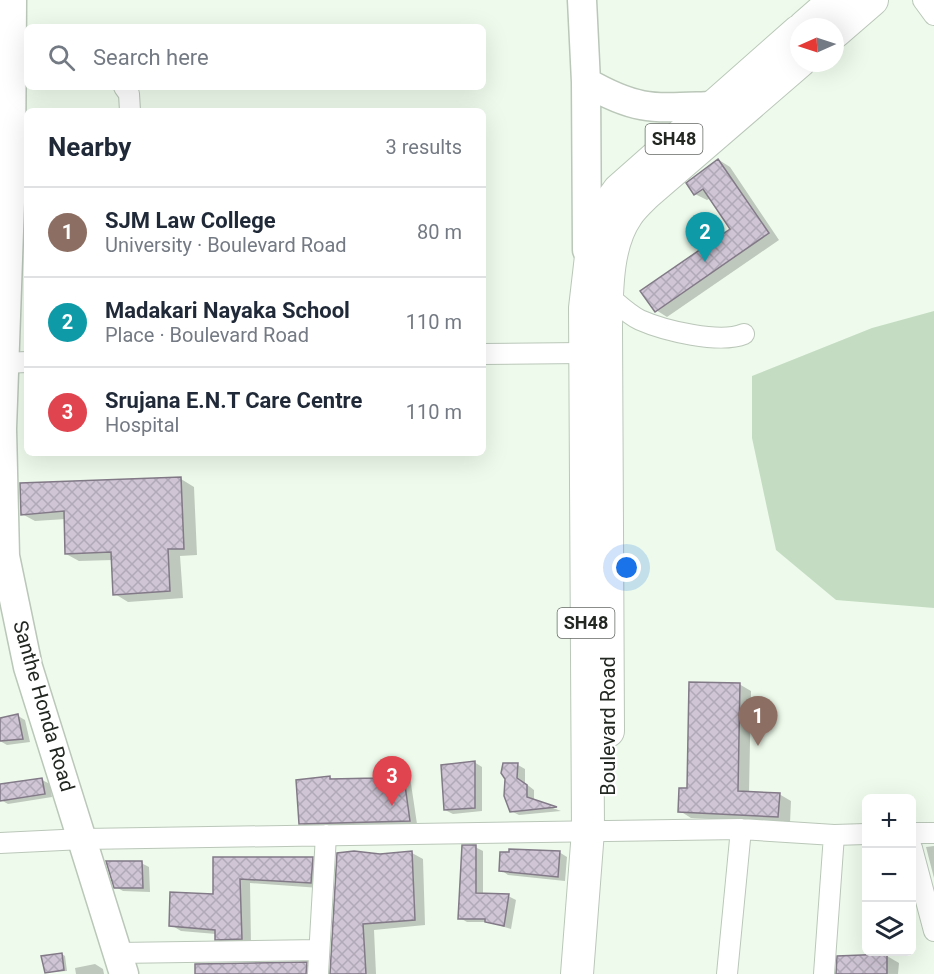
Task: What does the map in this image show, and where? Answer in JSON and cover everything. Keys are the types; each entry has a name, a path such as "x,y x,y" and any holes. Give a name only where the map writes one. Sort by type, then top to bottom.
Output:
{"main road":[{"name":"Santhe Honda Road","path":"12,0 19,83 5,207 16,362 2,429 2,537 28,667 121,963"},
{"path":"582,0 598,279"},
{"path":"814,18 835,0"},
{"path":"844,24 872,0"},
{"name":"SH48","path":"598,279 593,239 603,212 619,190 790,39"},
{"name":"SH48","path":"598,279 626,216 646,194 790,70"},
{"path":"586,82 630,104 648,108 712,106"},
{"name":"Boulevard Road","path":"577,974 598,830 583,353 598,279"},
{"name":"Boulevard Road","path":"597,974 598,279"}],"street":[{"path":"923,0 934,15"},
{"path":"126,90 129,94 130,108"},
{"path":"598,279 639,320 676,332 735,338 744,334"},
{"path":"486,354 583,353"},
{"path":"727,974 741,829"},
{"path":"0,843 83,839 598,830 741,829 834,836 862,834"},
{"path":"916,833 934,833"},
{"path":"318,974 326,835"},
{"path":"825,974 834,836"},
{"path":"916,863 934,931"},
{"path":"121,963 319,950"}],"green space":[{"path":"934,311 934,608 836,600 776,550 752,438 752,376 872,328"}],"building":[{"path":"718,159 769,233 655,312 640,291 730,229 703,189 694,195 686,183"},
{"path":"181,477 184,549 168,549 170,591 113,595 111,552 65,554 64,511 21,515 20,483"},
{"path":"689,682 740,683 738,791 780,793 778,817 678,812 679,788 687,788"},
{"path":"18,714 23,739 0,741 0,718"},
{"path":"475,761 475,808 444,810 441,765"},
{"path":"503,763 518,763 517,778 527,785 527,797 557,807 510,812 504,796 505,779 501,773"},
{"path":"403,771 410,821 299,824 296,780 330,776 330,779 376,778 375,775"},
{"path":"42,778 45,794 0,801 0,784"},
{"path":"462,845 476,845 476,893 509,894 504,926 485,922 485,919 458,919"},
{"path":"509,849 560,851 558,877 499,871 500,852 509,852"},
{"path":"354,851 380,854 412,851 415,920 363,924 366,974 330,974 337,853"},
{"path":"213,857 313,857 311,883 240,879 242,939 215,940 215,930 169,926 170,892 213,894"},
{"path":"106,861 142,861 143,888 114,888"},
{"path":"62,953 64,970 45,973 41,956"},
{"path":"837,956 887,956 887,974 836,974"},
{"path":"307,962 306,974 195,974 195,964"}],"place":[{"name":"Madakari Nayaka School","path":"705,262"},
{"name":"SJM Law College","path":"758,746"},
{"name":"Srujana E.N.T Care Centre","path":"392,806"}]}
